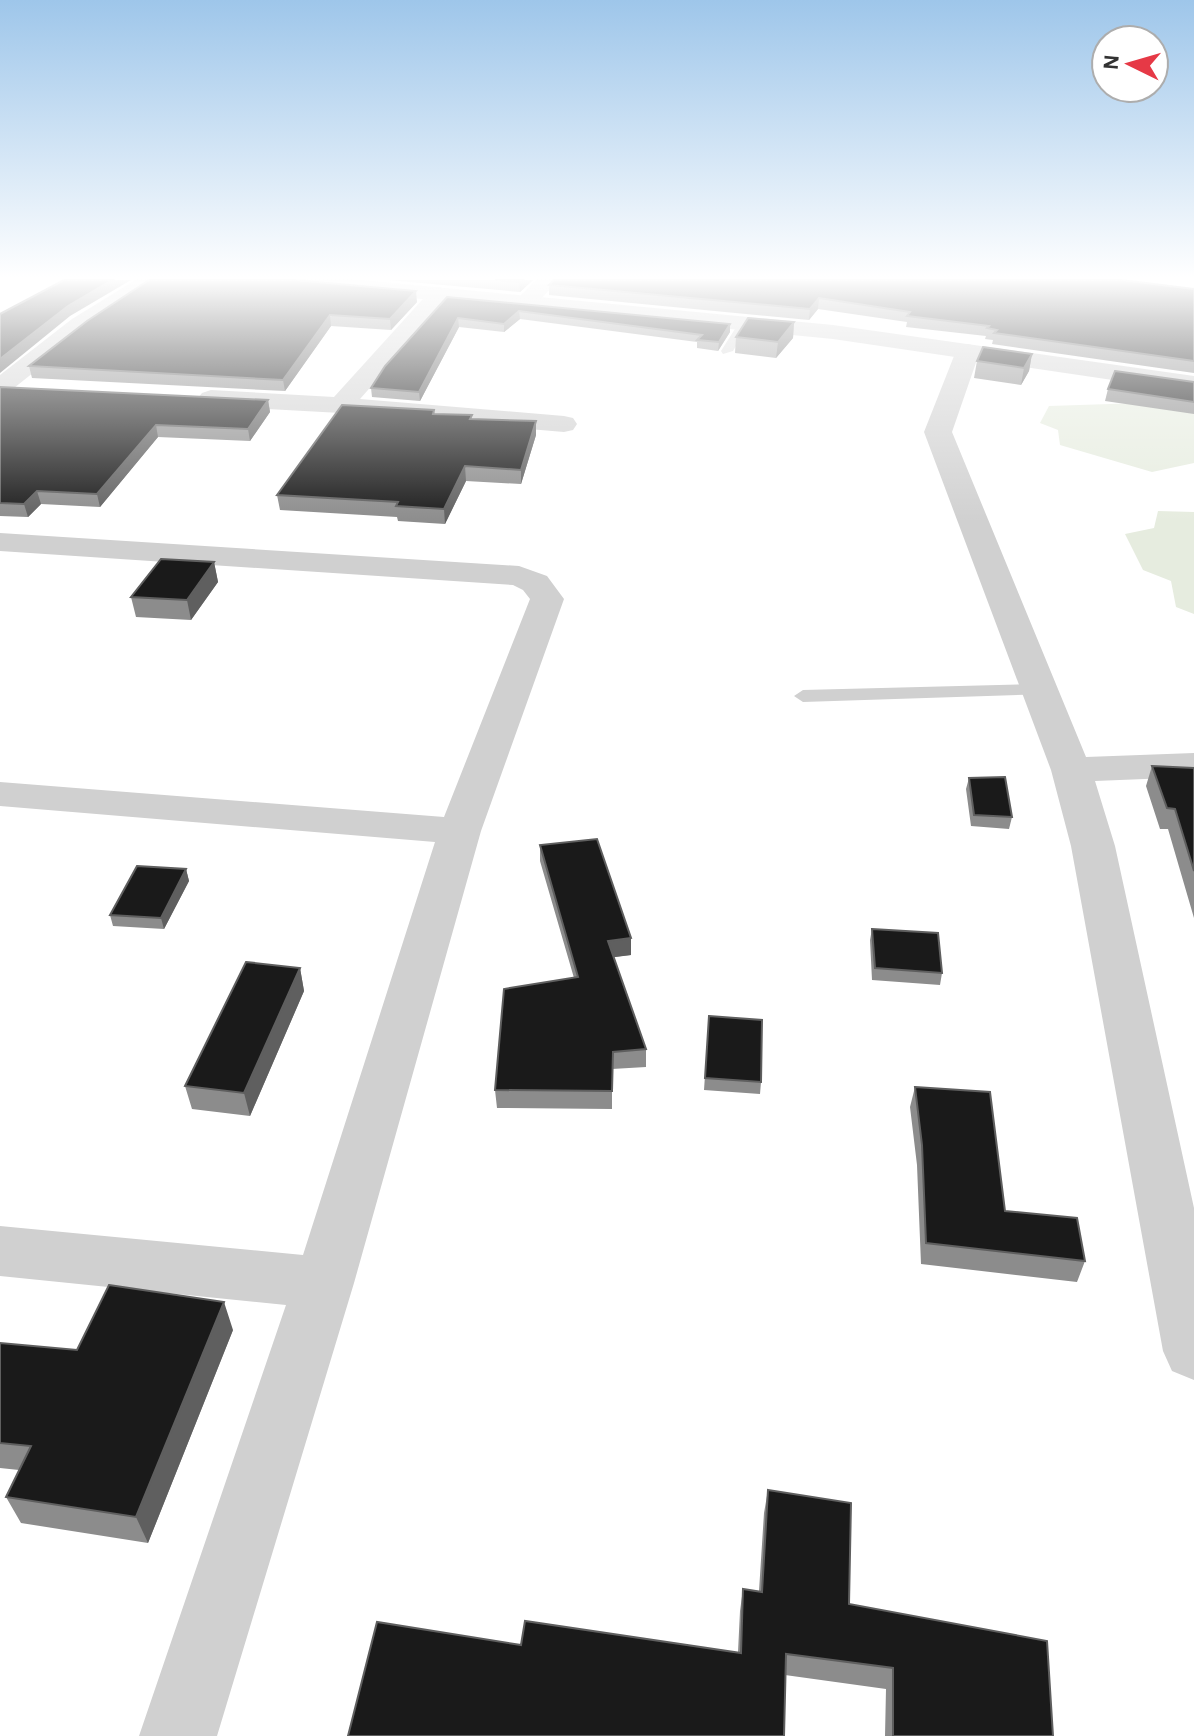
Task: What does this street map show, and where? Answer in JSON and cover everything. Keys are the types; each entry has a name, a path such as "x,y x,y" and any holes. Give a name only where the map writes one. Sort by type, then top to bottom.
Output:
{"street":[{"path":"0,387 34,360"},
{"path":"341,405 381,360"},
{"path":"965,360 938,432 1071,770 1093,846 1194,1351"},
{"path":"1030,360 1194,384"},
{"path":"0,387 31,389"},
{"path":"186,397 341,405 564,424"},
{"path":"0,542 519,576 535,583 547,599 460,831 324,1283 178,1736"},
{"path":"1071,770 1194,765"},
{"path":"0,794 460,831"},
{"path":"0,1251 324,1283"}],"lane":[{"path":"803,696 1040,690"}],"shaded area":[{"path":"1141,403 1194,410 1194,463 1152,472 1060,445 1058,430 1040,423 1049,406"},
{"path":"1158,511 1194,512 1194,614 1176,607 1171,581 1143,570 1125,534 1154,528"}],"building":[{"path":"37,360 297,360 283,380 29,366"},
{"path":"390,360 436,360 419,392 371,388"},
{"path":"977,360 1029,360 1024,368"},
{"path":"1115,371 1194,382 1194,402 1108,389"},
{"path":"0,387 268,400 248,429 156,425 97,494 37,491 24,504 0,503"},
{"path":"342,405 434,410 433,414 472,415 470,419 536,421 521,470 465,466 444,509 396,506 398,502 277,495"},
{"path":"161,559 214,562 187,600 131,597"},
{"path":"1152,766 1194,768 1194,871 1175,809 1167,808"},
{"path":"1005,777 1012,817 974,815 969,778"},
{"path":"597,839 631,938 608,941 646,1049 613,1052 612,1091 495,1090 504,989 578,977 540,845"},
{"path":"137,866 186,869 161,918 110,915"},
{"path":"872,929 938,933 942,973 875,968"},
{"path":"246,962 300,968 244,1093 185,1086"},
{"path":"709,1016 762,1020 761,1082 705,1078"},
{"path":"915,1087 990,1092 1005,1211 1077,1218 1085,1261 926,1243 922,1145"},
{"path":"109,1285 224,1302 136,1517 6,1497 31,1446 0,1443 0,1343 77,1350"},
{"path":"768,1490 851,1503 849,1604 1047,1641 1053,1736 893,1736 893,1668 786,1654 784,1736 348,1736 377,1622 521,1645 525,1621 741,1653 743,1589 762,1592"}]}
